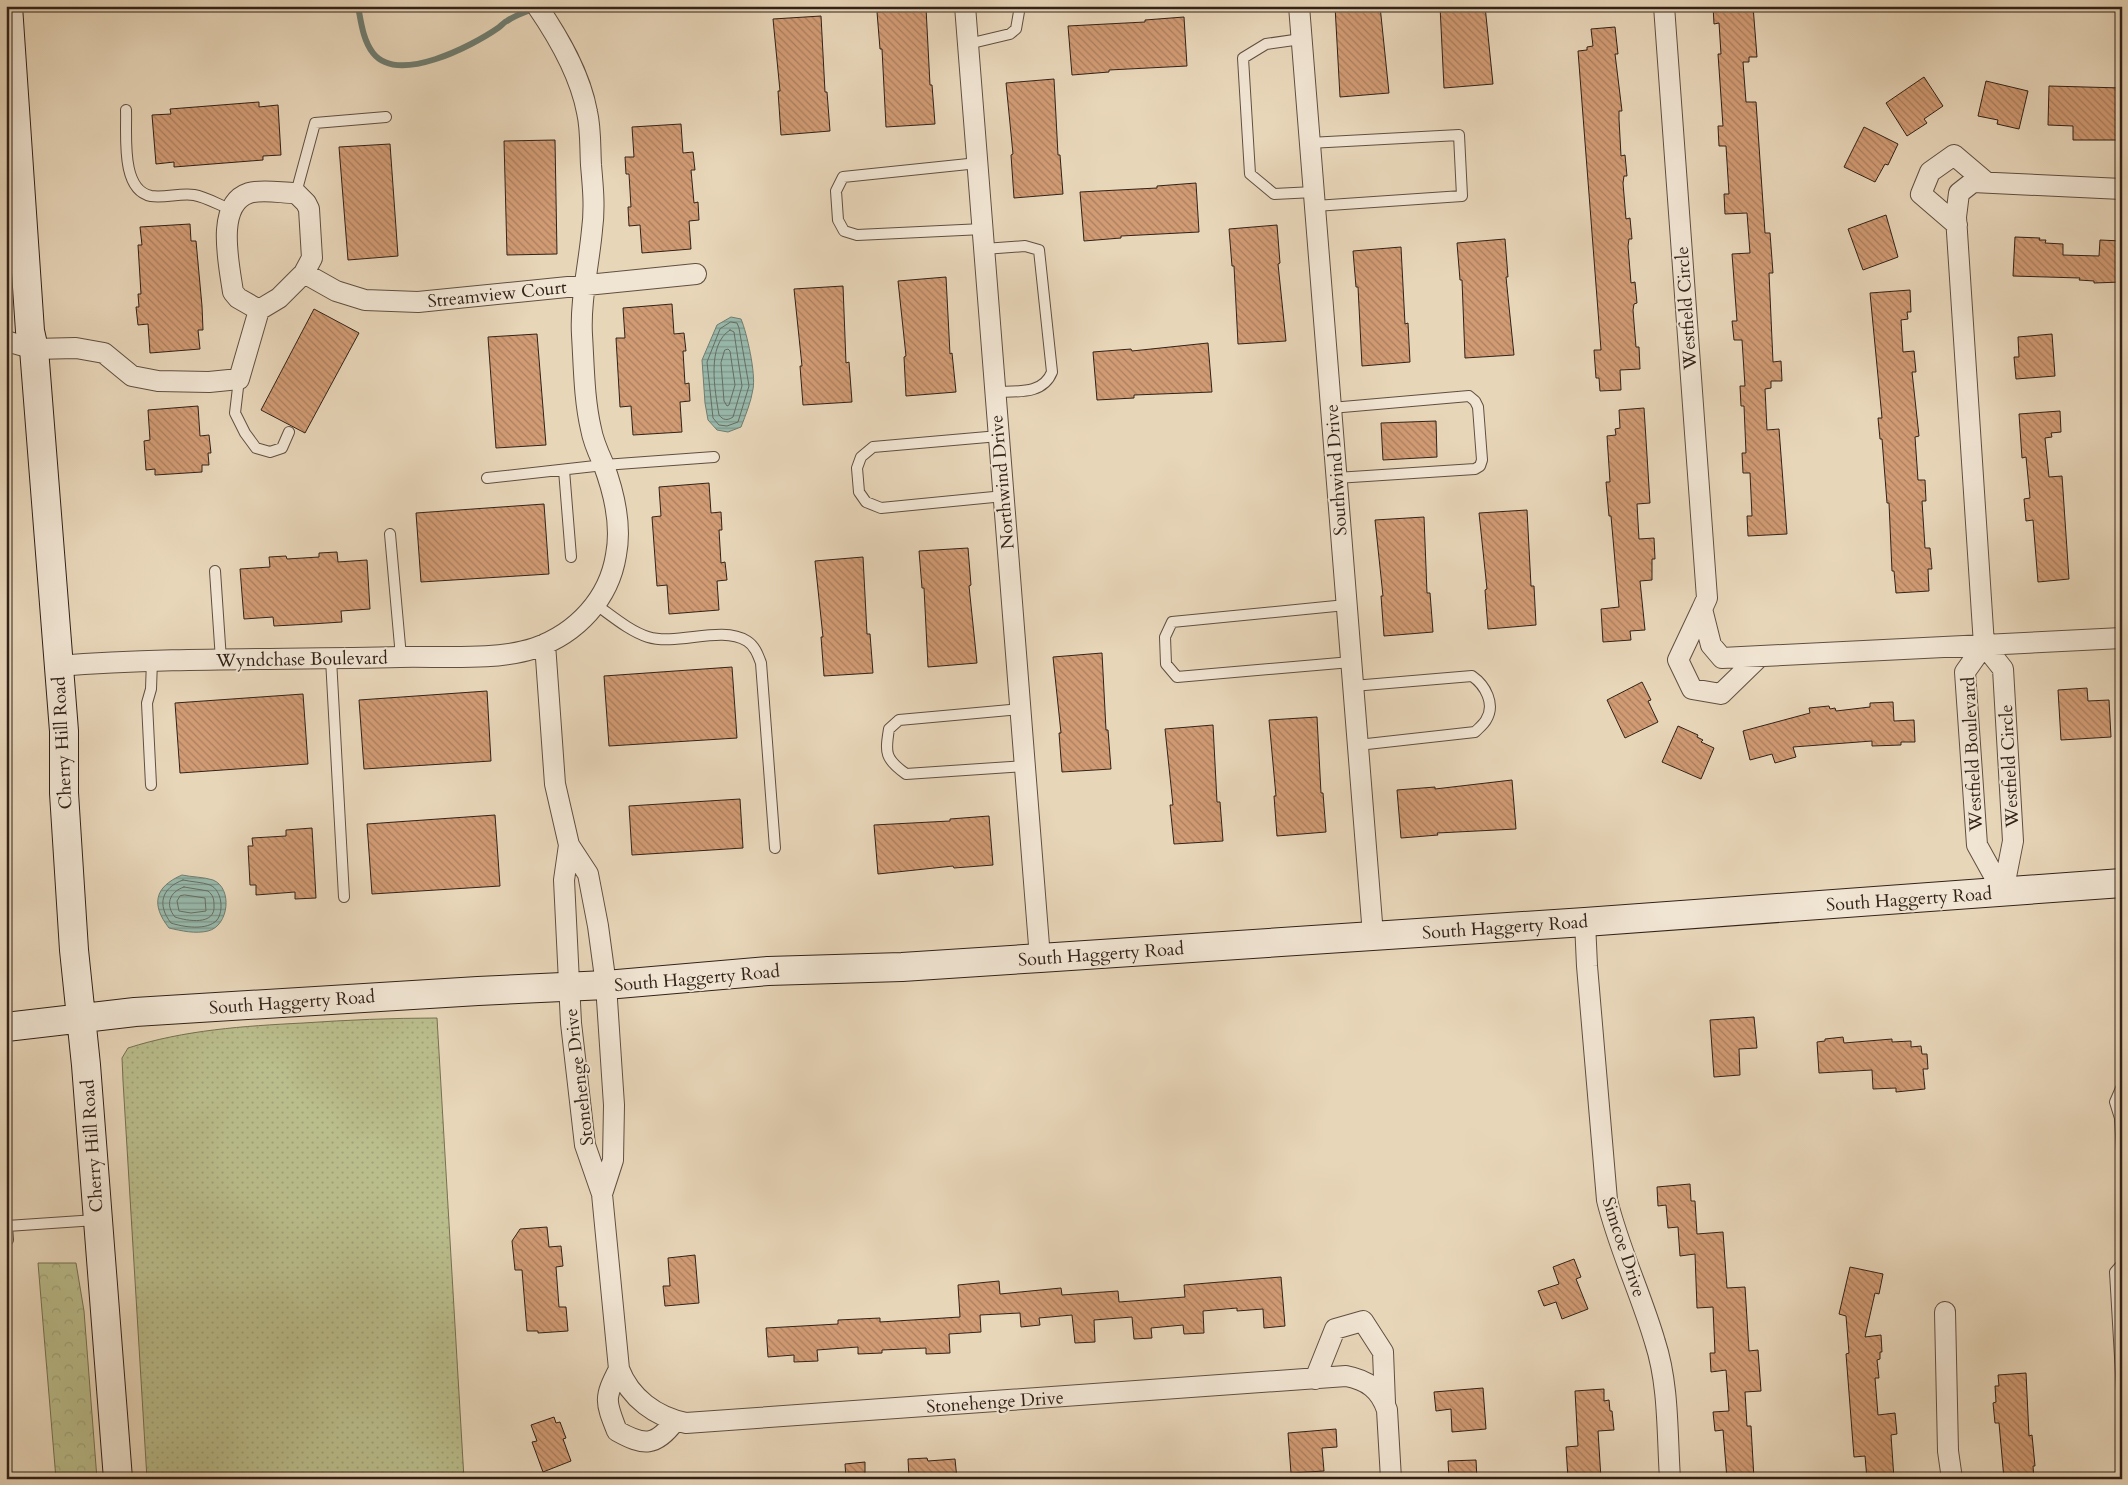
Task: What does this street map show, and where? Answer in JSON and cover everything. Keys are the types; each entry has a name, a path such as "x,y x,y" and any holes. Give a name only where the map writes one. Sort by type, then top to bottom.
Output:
{"main road":[{"name":"Cherry Hill Road","path":"8,6 29,321 34,350 64,731 64,793 80,1020 86,1066 118,1479"},
{"name":"South Haggerty Road","path":"6,1026 80,1020 135,1012 606,985 768,972 902,967 1585,922 2122,883"}],"street":[{"name":"Wyndchase Boulevard","path":"58,666 152,660 331,659 516,653 546,644 569,631 582,621 595,604 611,577 619,531 617,512 604,465 591,431 587,405 581,324 593,226 594,197 588,114 579,83 554,32 537,6"},
{"name":"Northwind Drive","path":"965,6 1040,958"},
{"name":"Southwind Drive","path":"1299,6 1373,935"},
{"name":"Westfield Circle","path":"1664,6 1707,598 1678,660 1692,689 1721,694 1759,658"},
{"path":"1956,225 1921,194 1930,172 1954,155 1987,182"},
{"path":"2122,189 1973,182 1959,193 1956,225 1984,645 2122,638"},
{"path":"6,341 34,350 76,348 104,353 132,376 158,381 209,382 239,378 259,310 279,298 304,273 312,258 309,209 296,193 252,192 239,197 230,209 227,225 233,292 238,298 259,310"},
{"name":"Streamview Court","path":"304,273 336,291 365,300 418,302 696,274"},
{"name":"Westfield Circle","path":"1702,609 1711,646 1722,658 1759,658 1984,645 2003,669 2013,841 2002,892"},
{"path":"546,644 555,784 569,845 588,874 598,926 606,985"},
{"name":"Westfield Boulevard","path":"1984,645 1965,672 1977,845 2002,892"},
{"path":"569,845 564,880 570,987"},
{"name":"Simcoe Drive","path":"1585,922 1607,1200 1614,1227 1658,1350 1663,1375 1670,1479"},
{"name":"Stonehenge Drive","path":"602,1194 613,1160 614,1105 606,985"},
{"name":"Stonehenge Drive","path":"570,987 571,1022 585,1145 602,1194 619,1370 629,1388 651,1410 674,1421 686,1423 1346,1376 1360,1379 1376,1389 1385,1402"},
{"path":"1945,1312 1948,1451 1952,1479"},
{"path":"1315,1379 1335,1329 1363,1321 1383,1352 1391,1479"},
{"path":"619,1370 608,1390 607,1405 617,1431 636,1441 652,1441 666,1432 674,1421"}],"lane":[{"path":"968,44 1010,34 1016,29 1020,6"},
{"path":"1301,39 1266,44 1243,58 1250,174 1274,194 1314,199 1462,196 1459,135 1310,143"},
{"path":"126,110 128,168 136,188 144,194 152,196 195,195 230,209"},
{"path":"296,193 315,123 386,117"},
{"path":"978,163 843,177 836,192 838,220 844,231 857,235 983,239 1039,250 1052,372 1049,381 1036,389 995,392"},
{"path":"239,378 235,413 245,433 256,448 270,452 282,448 289,432"},
{"path":"1331,408 1469,396 1478,407 1482,460 1480,466 1475,469 1336,478"},
{"path":"999,436 873,447 861,457 857,468 859,492 866,502 881,508 1004,496"},
{"path":"486,478 604,465 714,457"},
{"path":"564,470 571,556"},
{"path":"390,534 401,657"},
{"path":"215,571 221,660"},
{"path":"595,604 636,632 648,637 672,640 732,636 748,641 756,651 761,663 775,848"},
{"path":"1346,605 1172,622 1165,636 1166,664 1177,677 1351,662"},
{"path":"331,659 344,897"},
{"path":"151,785 147,703 151,689 152,660"},
{"path":"1353,686 1472,676 1481,682 1489,701 1487,720 1476,732 1358,745"},
{"path":"1020,709 899,720 889,729 886,748 892,764 906,774 1025,766"},
{"path":"2122,1086 2115,1102 2120,1118 2122,1152"},
{"path":"6,1219 8,1240 6,1240"},
{"path":"7,1226 97,1220"},
{"path":"2122,1264 2115,1272 2122,1391"}],"green space":[{"path":"437,1018 464,1479 147,1479 123,1081 122,1058 128,1048 171,1037 236,1027 353,1020"},
{"path":"38,1263 76,1263 84,1311 97,1479 56,1479"}],"water":[{"path":"731,317 741,319 748,343 754,382 751,399 741,427 728,432 717,430 708,420 702,360 717,325"},
{"path":"182,875 213,880 224,891 226,907 224,915 215,928 203,932 184,931 169,928 163,920 158,897 166,885"}],"building":[{"path":"1335,6 1380,6 1389,93 1340,97"},
{"path":"1440,6 1485,6 1493,84 1444,88"},
{"path":"1713,6 1753,6 1757,57 1749,57 1749,62 1743,62 1746,102 1756,102 1765,233 1770,233 1773,273 1769,273 1773,362 1781,361 1782,381 1771,381 1771,388 1765,389 1767,430 1779,429 1787,534 1748,536 1747,516 1752,516 1750,473 1743,473 1742,453 1746,453 1744,406 1741,406 1740,386 1745,386 1742,340 1734,340 1732,321 1737,321 1732,254 1750,253 1747,213 1725,214 1724,194 1729,194 1726,146 1719,146 1718,126 1723,126 1718,54 1721,54 1719,23 1714,24"},
{"path":"926,8 930,85 932,85 935,124 886,127 882,49 880,49 877,12"},
{"path":"821,16 825,92 827,92 830,131 781,135 778,91 780,91 773,19"},
{"path":"1184,17 1187,66 1109,70 1109,72 1072,75 1068,26 1145,22 1145,20"},
{"path":"1615,27 1618,54 1615,54 1622,111 1619,111 1621,156 1625,155 1627,176 1624,176 1623,183 1626,219 1630,218 1632,239 1629,239 1628,246 1631,283 1635,282 1637,303 1634,304 1633,310 1636,347 1639,347 1640,369 1620,370 1621,390 1600,391 1599,378 1596,378 1594,350 1601,350 1578,51 1587,50 1587,47 1593,46 1591,29"},
{"path":"1924,77 1943,106 1924,119 1927,123 1907,136 1886,103"},
{"path":"1054,79 1058,155 1060,155 1063,194 1014,198 1011,155 1013,154 1006,83"},
{"path":"1986,81 2028,91 2019,129 1997,124 1998,120 1978,116"},
{"path":"2049,86 2122,88 2122,140 2073,140 2073,126 2048,125"},
{"path":"259,102 259,107 278,105 281,155 263,156 263,160 174,167 174,162 156,164 152,115 171,114 170,109"},
{"path":"681,124 683,153 693,152 695,170 691,170 694,203 698,202 699,220 689,221 691,249 642,253 640,225 629,226 628,207 631,207 629,174 626,174 625,157 634,157 632,127"},
{"path":"1864,127 1898,144 1888,165 1885,164 1875,182 1844,167"},
{"path":"555,140 557,254 507,255 504,141"},
{"path":"390,144 398,256 348,260 339,147"},
{"path":"1196,183 1199,232 1121,236 1121,238 1084,241 1080,192 1157,188 1157,186"},
{"path":"1886,215 1898,257 1863,270 1848,229"},
{"path":"190,224 191,241 196,241 202,306 203,330 198,330 200,349 150,353 148,324 138,325 136,307 139,307 138,294 141,294 138,245 142,245 140,227"},
{"path":"1277,225 1280,263 1278,264 1286,341 1238,344 1234,266 1232,266 1229,229"},
{"path":"2015,237 2040,238 2039,240 2046,240 2045,243 2063,244 2063,255 2099,256 2100,240 2122,241 2121,282 2094,283 2094,281 2079,280 2080,278 2013,276"},
{"path":"1505,239 1508,277 1506,277 1514,355 1465,358 1462,280 1460,280 1457,243"},
{"path":"1401,247 1405,324 1408,323 1410,362 1362,366 1358,287 1356,287 1353,251"},
{"path":"946,277 950,354 952,353 956,392 906,396 904,357 906,356 898,281"},
{"path":"843,286 846,363 849,362 852,402 803,405 800,366 802,366 794,289"},
{"path":"1910,290 1911,312 1907,312 1908,319 1901,320 1903,352 1914,351 1916,372 1912,372 1919,436 1915,437 1918,480 1925,480 1926,501 1922,501 1925,548 1930,548 1932,569 1928,569 1929,591 1896,593 1894,571 1892,571 1889,503 1887,503 1882,439 1880,439 1878,418 1882,418 1870,293"},
{"path":"672,304 674,334 684,333 686,351 683,351 685,384 689,383 690,401 680,402 682,432 633,435 631,406 620,407 616,338 625,338 623,308"},
{"path":"314,309 359,333 305,433 261,410"},
{"path":"537,334 546,445 496,448 488,337"},
{"path":"2052,334 2055,376 2016,379 2014,357 2019,357 2018,337"},
{"path":"1208,343 1212,392 1134,395 1134,398 1097,400 1093,352 1131,349 1132,351"},
{"path":"198,406 200,436 209,435 211,453 208,453 209,465 202,465 202,472 155,475 155,469 146,470 144,441 150,440 148,410"},
{"path":"1644,408 1650,503 1637,504 1639,539 1654,538 1655,559 1652,559 1652,580 1640,581 1645,630 1630,631 1631,640 1603,642 1601,609 1619,607 1606,482 1610,482 1607,436 1616,435 1615,429 1620,428 1619,410"},
{"path":"2060,411 2061,432 2051,433 2052,437 2045,438 2049,477 2062,476 2069,579 2038,582 2033,520 2026,521 2024,499 2030,498 2026,457 2022,458 2019,414"},
{"path":"1436,421 1437,457 1383,460 1381,423"},
{"path":"709,483 711,513 721,512 722,530 719,530 721,563 725,562 727,580 717,581 719,610 669,614 667,585 657,586 652,517 661,516 659,487"},
{"path":"544,504 549,574 421,582 416,513"},
{"path":"1527,510 1531,586 1534,586 1536,625 1488,629 1485,590 1487,589 1479,513"},
{"path":"1424,517 1427,593 1430,593 1433,632 1384,636 1381,596 1383,596 1375,520"},
{"path":"968,548 971,585 969,586 977,663 928,667 924,588 922,588 919,551"},
{"path":"337,552 338,562 367,560 370,609 341,611 342,622 274,626 273,617 244,619 240,569 270,567 269,557 286,556 287,559 319,557 319,553"},
{"path":"863,557 867,634 870,634 873,673 824,676 821,637 823,637 815,561"},
{"path":"1102,653 1106,730 1108,730 1111,769 1062,772 1059,733 1061,733 1053,657"},
{"path":"732,667 737,738 609,746 604,676"},
{"path":"1642,682 1651,700 1648,701 1658,722 1625,738 1607,700"},
{"path":"2087,688 2088,701 2109,700 2111,737 2061,740 2058,690"},
{"path":"487,691 491,761 364,769 359,700"},
{"path":"303,694 308,764 180,773 175,703"},
{"path":"1893,702 1894,721 1914,720 1915,742 1901,742 1901,745 1872,746 1872,741 1793,747 1796,757 1775,763 1772,754 1750,760 1743,731 1810,713 1809,708 1829,706 1830,709 1835,708 1836,711 1870,707 1870,703"},
{"path":"1317,717 1321,793 1323,793 1326,832 1277,836 1274,796 1276,796 1269,720"},
{"path":"1213,725 1217,802 1220,802 1223,841 1174,844 1170,805 1173,805 1165,729"},
{"path":"1678,726 1698,735 1697,737 1703,740 1701,742 1714,748 1701,779 1662,762"},
{"path":"1512,780 1516,829 1437,833 1438,835 1401,838 1397,790 1435,787 1435,789"},
{"path":"740,799 743,848 632,855 629,806"},
{"path":"495,815 500,886 372,894 367,824"},
{"path":"989,816 993,865 954,868 953,866 878,874 874,825 950,821 950,819"},
{"path":"312,828 316,898 295,899 295,892 256,895 256,885 250,885 248,846 253,846 252,838 286,836 286,830"},
{"path":"1754,1017 1757,1048 1739,1049 1740,1075 1714,1077 1710,1020"},
{"path":"1843,1037 1844,1043 1892,1039 1892,1042 1911,1041 1911,1047 1921,1046 1922,1054 1927,1054 1928,1069 1923,1069 1925,1089 1896,1092 1896,1088 1873,1089 1872,1070 1819,1073 1817,1042"},
{"path":"1690,1184 1691,1201 1695,1201 1697,1234 1723,1232 1727,1288 1745,1287 1749,1351 1758,1350 1761,1391 1745,1392 1747,1426 1751,1426 1754,1479 1727,1479 1723,1430 1715,1431 1713,1412 1729,1411 1726,1370 1711,1372 1710,1353 1715,1353 1713,1307 1697,1308 1695,1254 1680,1256 1678,1227 1668,1228 1666,1205 1658,1206 1657,1187"},
{"path":"547,1227 549,1247 561,1246 563,1266 556,1267 559,1307 566,1307 568,1331 538,1333 538,1331 527,1331 522,1270 515,1270 512,1241 520,1229"},
{"path":"695,1255 699,1303 665,1306 663,1286 670,1286 668,1258"},
{"path":"1574,1259 1581,1277 1576,1279 1588,1309 1562,1319 1556,1302 1544,1306 1538,1291 1559,1284 1553,1267"},
{"path":"1850,1267 1883,1274 1879,1294 1875,1293 1865,1337 1881,1335 1882,1352 1880,1352 1880,1359 1877,1360 1879,1378 1875,1378 1878,1415 1895,1413 1897,1434 1891,1435 1894,1479 1867,1479 1865,1456 1854,1457 1846,1354 1849,1353 1846,1316 1839,1314"},
{"path":"1281,1277 1285,1326 1264,1328 1263,1309 1237,1311 1237,1308 1203,1311 1204,1333 1184,1334 1183,1325 1151,1328 1152,1338 1134,1339 1132,1317 1094,1320 1095,1342 1075,1343 1072,1315 1039,1318 1040,1325 1021,1327 1020,1313 980,1315 981,1332 949,1334 950,1353 926,1354 926,1348 882,1350 882,1353 858,1354 858,1347 817,1350 818,1361 794,1362 794,1355 768,1357 766,1328 838,1324 838,1320 880,1318 880,1322 960,1317 958,1285 999,1281 1000,1294 1061,1288 1062,1295 1118,1291 1119,1302 1185,1297 1184,1285"},
{"path":"2026,1373 2029,1436 2032,1435 2035,1466 2033,1466 2034,1479 2004,1479 1999,1423 1995,1423 1993,1403 1996,1402 1995,1386 1999,1386 1998,1375"},
{"path":"1483,1388 1486,1429 1452,1432 1451,1409 1436,1411 1434,1392"},
{"path":"1604,1389 1604,1401 1609,1400 1614,1430 1598,1431 1601,1479 1568,1479 1566,1447 1578,1446 1575,1391"},
{"path":"554,1417 556,1423 560,1422 566,1438 563,1439 571,1461 543,1472 532,1442 537,1441 531,1425"},
{"path":"1336,1429 1337,1447 1322,1448 1324,1471 1291,1473 1288,1433"},
{"path":"927,1458 928,1461 955,1459 957,1479 909,1479 908,1459"},
{"path":"1476,1460 1477,1479 1449,1479 1448,1461"},
{"path":"865,1462 865,1479 846,1479 845,1464"}],"waterway":[{"path":"358,6 365,37 373,53 384,62 399,65 417,64 454,52 486,36 513,17 535,8"}]}
